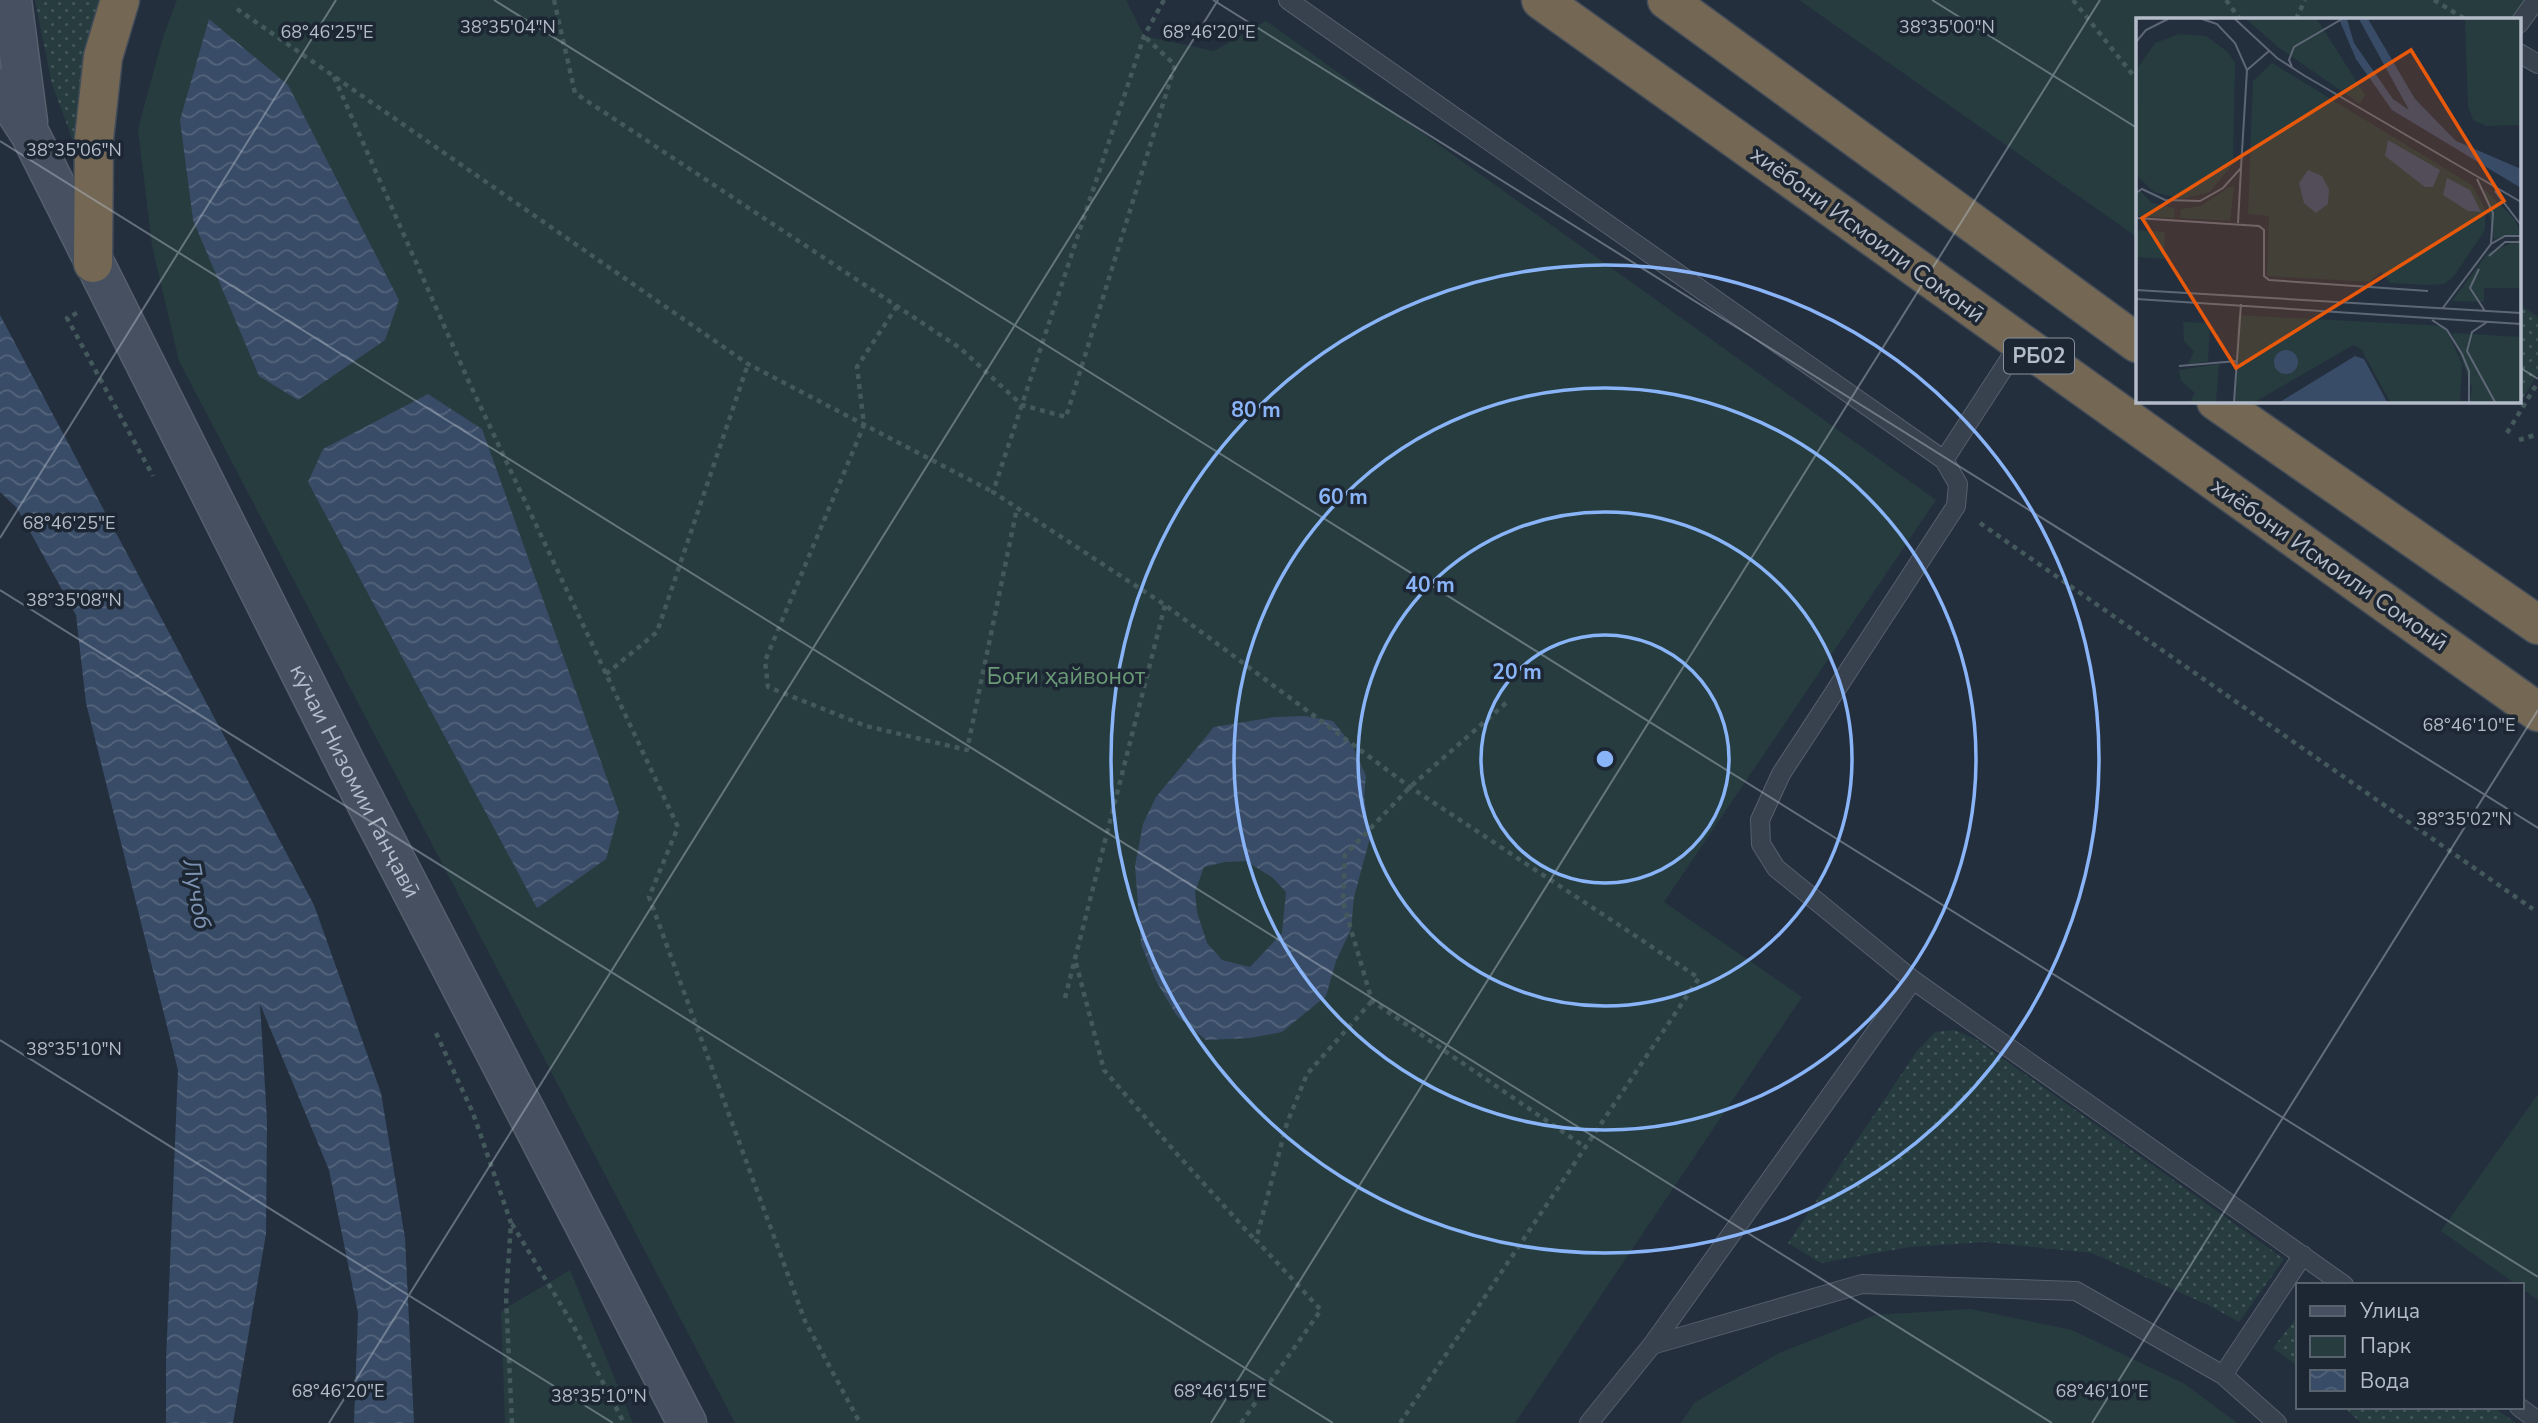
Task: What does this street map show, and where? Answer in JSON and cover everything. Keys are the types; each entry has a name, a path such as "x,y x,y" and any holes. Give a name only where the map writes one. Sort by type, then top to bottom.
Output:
{"highway":[{"path":"101,278 94,139 103,57 120,0"},
{"name":"хиёбони Исмоили Сомонӣ","path":"1541,0 2538,712"},
{"name":"РБ02","path":"1667,0 2136,343"},
{"path":"2232,405 2538,625"}],"street":[{"path":"12,0 30,134"},
{"path":"0,88 30,134"},
{"name":"кӯчаи Низомии Ганҷавӣ","path":"30,134 347,766 687,1423"}],"lane":[{"path":"1288,0 1944,460 1958,484 1956,506 1781,774 1760,820 1761,844 1776,868 1913,980 2341,1283"},
{"path":"2520,23 2536,0"},
{"path":"2520,53 2538,64"},
{"path":"1944,460 2020,343"},
{"path":"1588,1423 1652,1345 1913,980"},
{"path":"2223,1375 2303,1255"},
{"path":"1652,1345 1862,1284 2076,1291 2223,1375 2277,1423"},
{"path":"2522,1409 2538,1421"}],"path":[{"path":"554,0 575,93 960,348 1022,405 1066,417 1175,65 1144,36"},
{"path":"993,492 1144,36 1164,0"},
{"path":"2073,0 2136,79"},
{"path":"2226,0 2238,18"},
{"path":"2296,18 2305,0"},
{"path":"2434,0 2463,18"},
{"path":"237,9 748,364 993,492 1165,605 1410,787 1699,978 1399,1423"},
{"path":"334,77 469,382 678,827 649,897 805,1321 860,1423"},
{"path":"101,278 67,318 159,488"},
{"path":"897,306 857,367 864,425 765,661 768,687 866,726 967,750 1017,508"},
{"path":"606,674 657,632 748,364"},
{"path":"2507,433 2538,382"},
{"path":"2519,440 2538,434"},
{"path":"1956,506 2533,909"},
{"path":"1065,998 1165,605"},
{"path":"1506,703 1410,787 1345,855 1343,902 1371,1001 1585,1147"},
{"path":"1076,960 1104,1070 1177,1154 1321,1310 1241,1423"},
{"path":"1256,1240 1287,1123 1307,1073 1371,1001"},
{"path":"433,1026 473,1113 511,1223 572,1323 624,1423"},
{"path":"511,1223 506,1297 512,1423"}],"green space":[{"path":"35,0 103,0 84,171 52,84"},
{"name":"Боғи ҳайвонот","path":"177,0 1126,0 1144,36 1214,51 1266,21 1936,500 1664,902 1802,997 1515,1423 735,1423 179,361 152,246 138,129 163,37"},
{"path":"1799,0 2538,0 2538,11 2520,38 2520,18 2136,18 2136,236"},
{"path":"2520,305 2538,317 2538,373 2519,405 2514,402 2520,402"},
{"path":"1954,1030 1977,1040 2284,1259 2239,1322 2208,1305 2092,1253 1985,1242 1909,1247 1821,1263 1788,1243 1917,1051 1935,1032"},
{"path":"2538,1094 2538,1300 2524,1290 2524,1283 2514,1283 2441,1231"},
{"path":"570,1270 633,1423 505,1423 501,1311"},
{"path":"1971,1309 2072,1330 2185,1384 2237,1423 1681,1423 1694,1403 1779,1353 1875,1315"},
{"path":"2296,1319 2296,1365 2273,1348"},
{"path":"2346,1409 2496,1409 2516,1423 2361,1423"}],"water":[{"path":"209,19 288,85 399,300 385,340 298,400 259,376 193,220 180,120"},
{"name":"Лучоб","path":"0,315 314,905 381,1093 405,1238 414,1423 354,1423 358,1313 329,1170 260,1004 267,1120 266,1234 233,1423 166,1423 166,1361 178,1070 86,703 76,615 17,508 0,492"},
{"path":"428,394 482,429 619,812 606,859 537,908 308,482 323,449"},
{"path":"1305,716 1333,721 1352,745 1366,776 1364,796 1370,838 1354,897 1351,929 1336,961 1326,996 1282,1032 1250,1038 1206,1040 1177,1016 1156,981 1141,944 1135,866 1143,824 1156,797 1214,727 1275,717","holes":["1246,861 1273,878 1286,892 1282,933 1250,967 1222,960 1207,943 1197,912 1195,892 1204,867"]}]}
